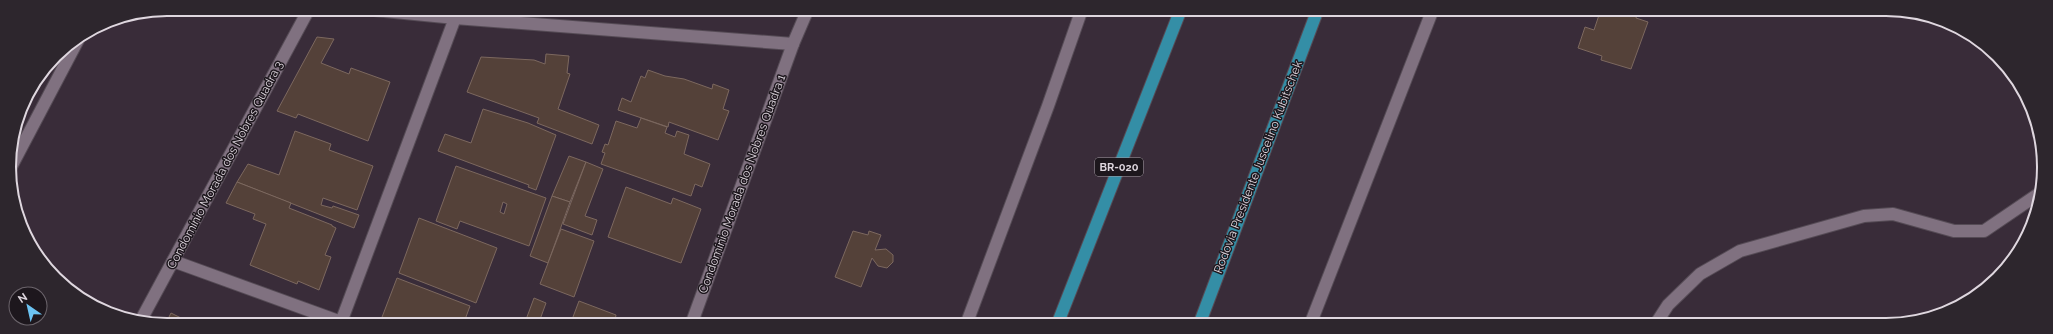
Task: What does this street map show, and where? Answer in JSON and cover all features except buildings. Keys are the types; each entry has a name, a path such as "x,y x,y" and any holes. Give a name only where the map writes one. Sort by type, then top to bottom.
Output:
{"highway":[{"name":"BR-020","path":"1060,318 1178,16"},
{"name":"Rodovia Presidente Juscelino Kubitschek","path":"1202,318 1315,16"}],"street":[{"name":"Condomínio Morada dos Nobres Quadra 3","path":"143,316 305,16"},
{"path":"435,16 793,44 805,16"},
{"path":"969,318 1048,106 1080,16"},
{"path":"1313,318 1429,16"},
{"path":"343,318 455,18"},
{"name":"Condomínio Morada dos Nobres Quadra 1","path":"694,318 793,44"},
{"path":"16,158 74,48"},
{"path":"1660,318 1668,305 1700,274 1740,251 1864,216 1893,214 1954,231 1984,231 2034,197"},
{"path":"173,261 325,318"}]}
